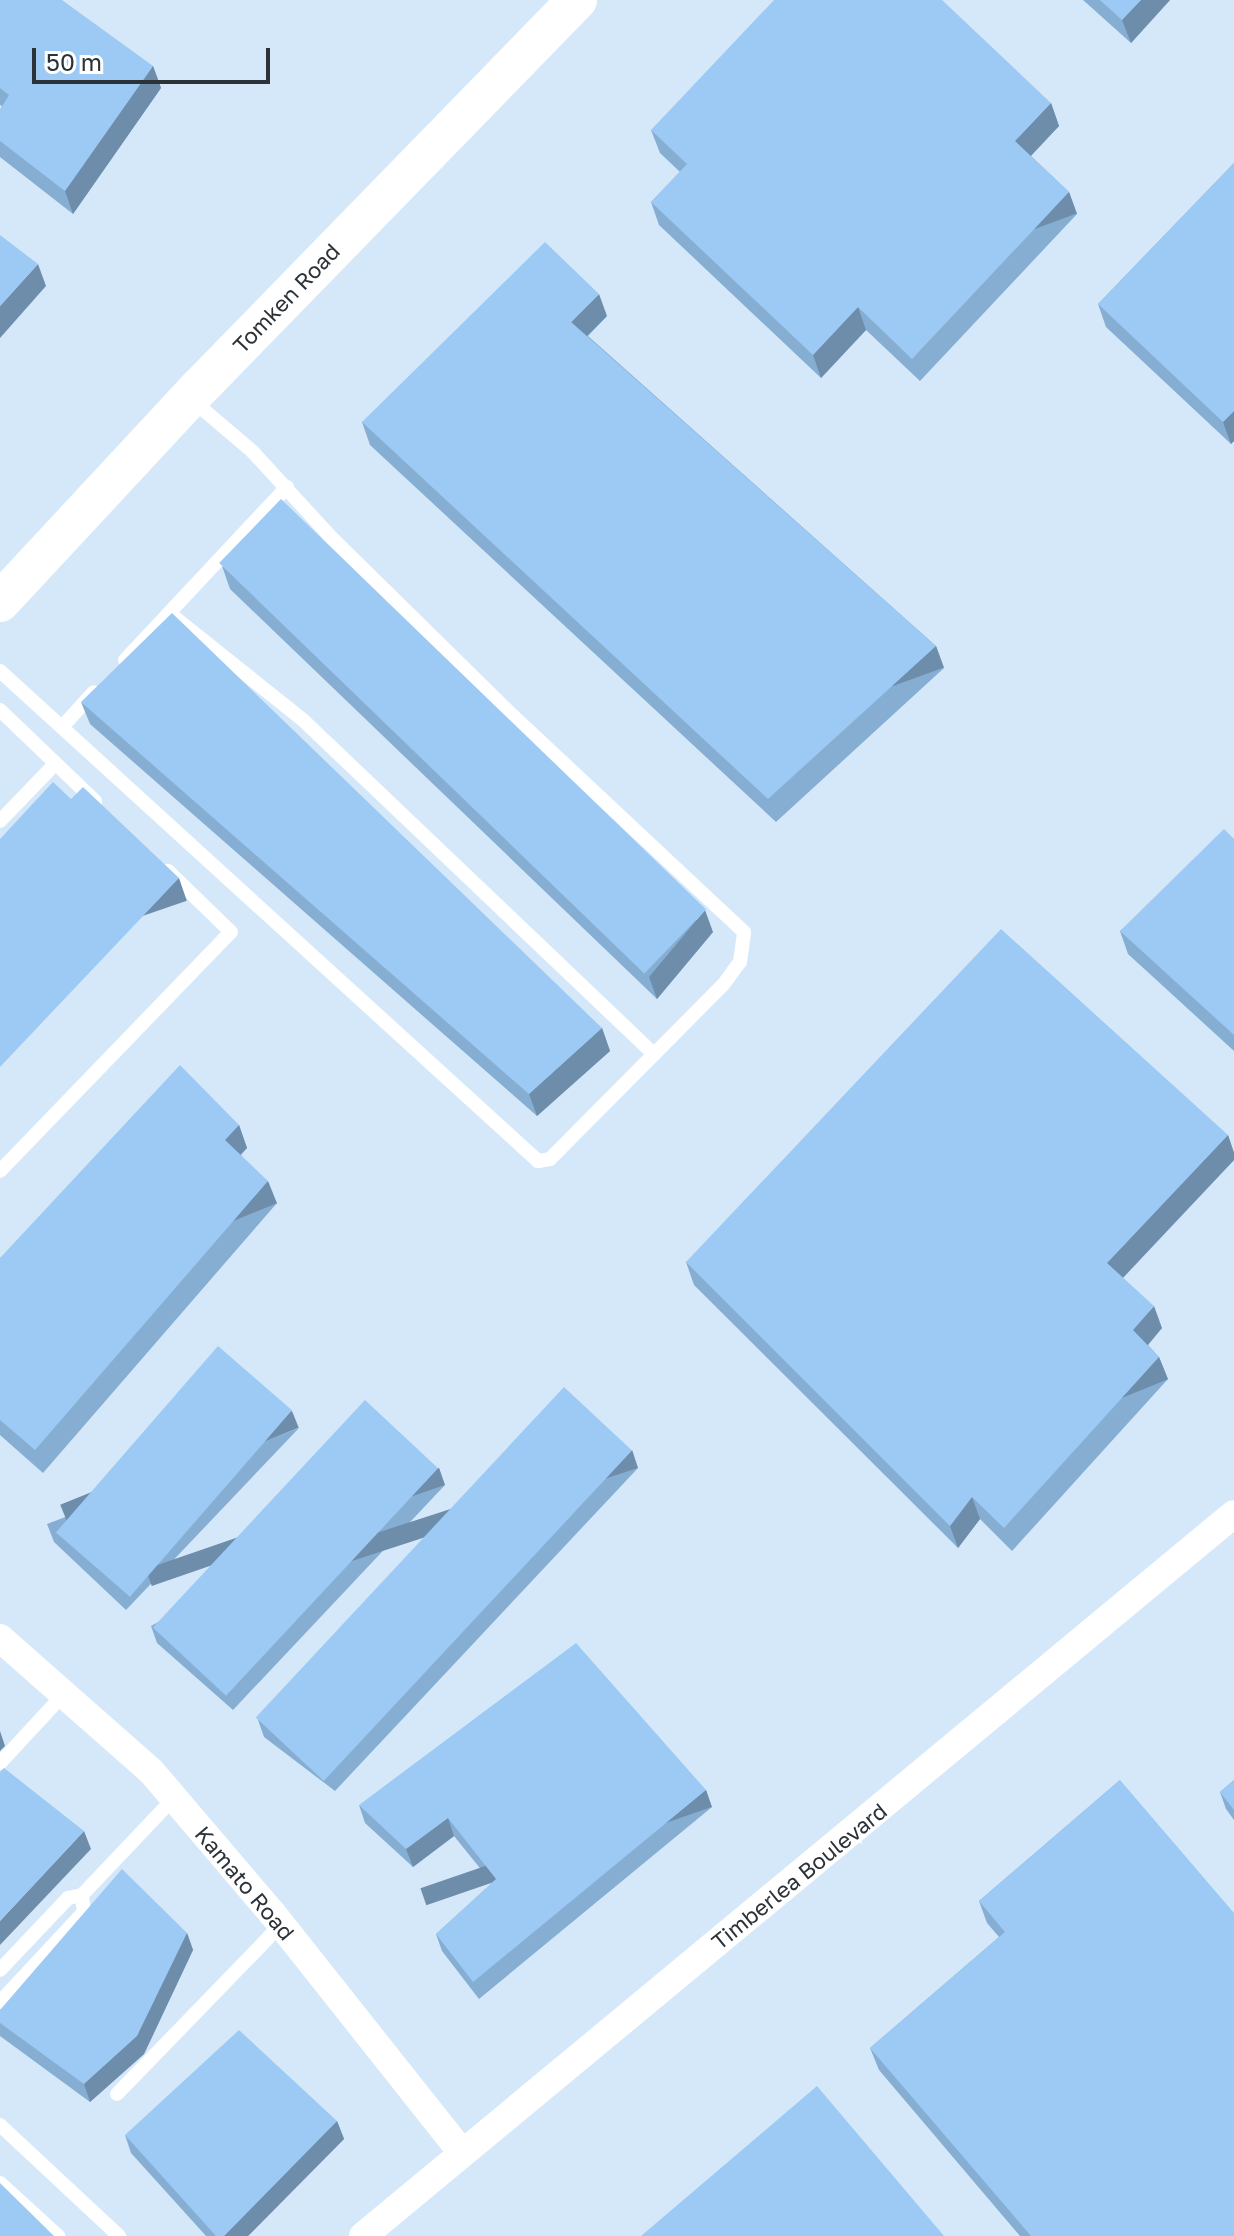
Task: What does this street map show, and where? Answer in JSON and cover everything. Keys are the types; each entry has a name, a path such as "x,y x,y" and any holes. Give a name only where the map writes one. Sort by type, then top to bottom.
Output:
{"main road":[{"name":"Tomken Road","path":"0,602 564,4"}],"street":[{"name":"Timberlea Boulevard","path":"363,2236 1234,1514"},
{"name":"Kamato Road","path":"0,1638 151,1771 281,1925 462,2153"}],"lane":[{"path":"0,671 538,1161 550,1159 723,985 740,962 744,932 503,707 329,535 287,487 190,398"},
{"path":"62,727 287,487"},
{"path":"169,613 303,720 654,1054"},
{"path":"0,710 106,811"},
{"path":"0,821 55,764"},
{"path":"0,1171 231,932 151,855"},
{"path":"0,1763 64,1694"},
{"path":"0,1970 68,1898 82,1895 174,1798"},
{"path":"0,2002 84,1912 82,1895"},
{"path":"117,2094 281,1925"},
{"path":"0,2125 119,2236"},
{"path":"0,2183 58,2236"}],"building":[{"path":"0,0 62,0 153,66 65,191 0,141 0,110 9,95 0,88"},
{"path":"774,0 942,0 1051,103 1015,141 1069,192 912,359 858,307 813,355 651,202 687,164 651,130"},
{"path":"1100,0 1141,0 1122,20"},
{"path":"1234,163 1234,411 1223,422 1098,304"},
{"path":"0,235 38,264 0,306"},
{"path":"545,242 599,294 571,322 936,646 768,799 362,422"},
{"path":"281,499 706,910 644,974 219,563"},
{"path":"172,613 602,1028 529,1094 81,702"},
{"path":"53,782 71,799 83,787 179,878 0,1067 0,839"},
{"path":"1224,829 1234,839 1234,1035 1120,931"},
{"path":"1001,929 1228,1135 1107,1263 1154,1306 1133,1330 1159,1357 1004,1528 972,1497 950,1526 686,1262"},
{"path":"180,1065 239,1125 225,1140 268,1181 35,1450 0,1420 0,1258"},
{"path":"218,1346 292,1410 130,1597 56,1532"},
{"path":"564,1387 632,1450 324,1781 256,1718"},
{"path":"365,1400 438,1468 226,1696 153,1627"},
{"path":"576,1643 706,1790 473,1982 436,1934 496,1879 448,1818 406,1849 359,1805"},
{"path":"4,1768 84,1831 0,1921 0,1772"},
{"path":"1120,1780 1234,1913 1234,2236 1031,2236 870,2048 1005,1932 979,1901"},
{"path":"1234,1780 1234,1810 1220,1792"},
{"path":"122,1869 187,1933 137,2036 84,2084 0,2023 0,2010"},
{"path":"239,2030 337,2121 224,2236 216,2236 125,2135"},
{"path":"817,2086 944,2236 641,2236"},
{"path":"0,2183 54,2236 0,2236"}]}
